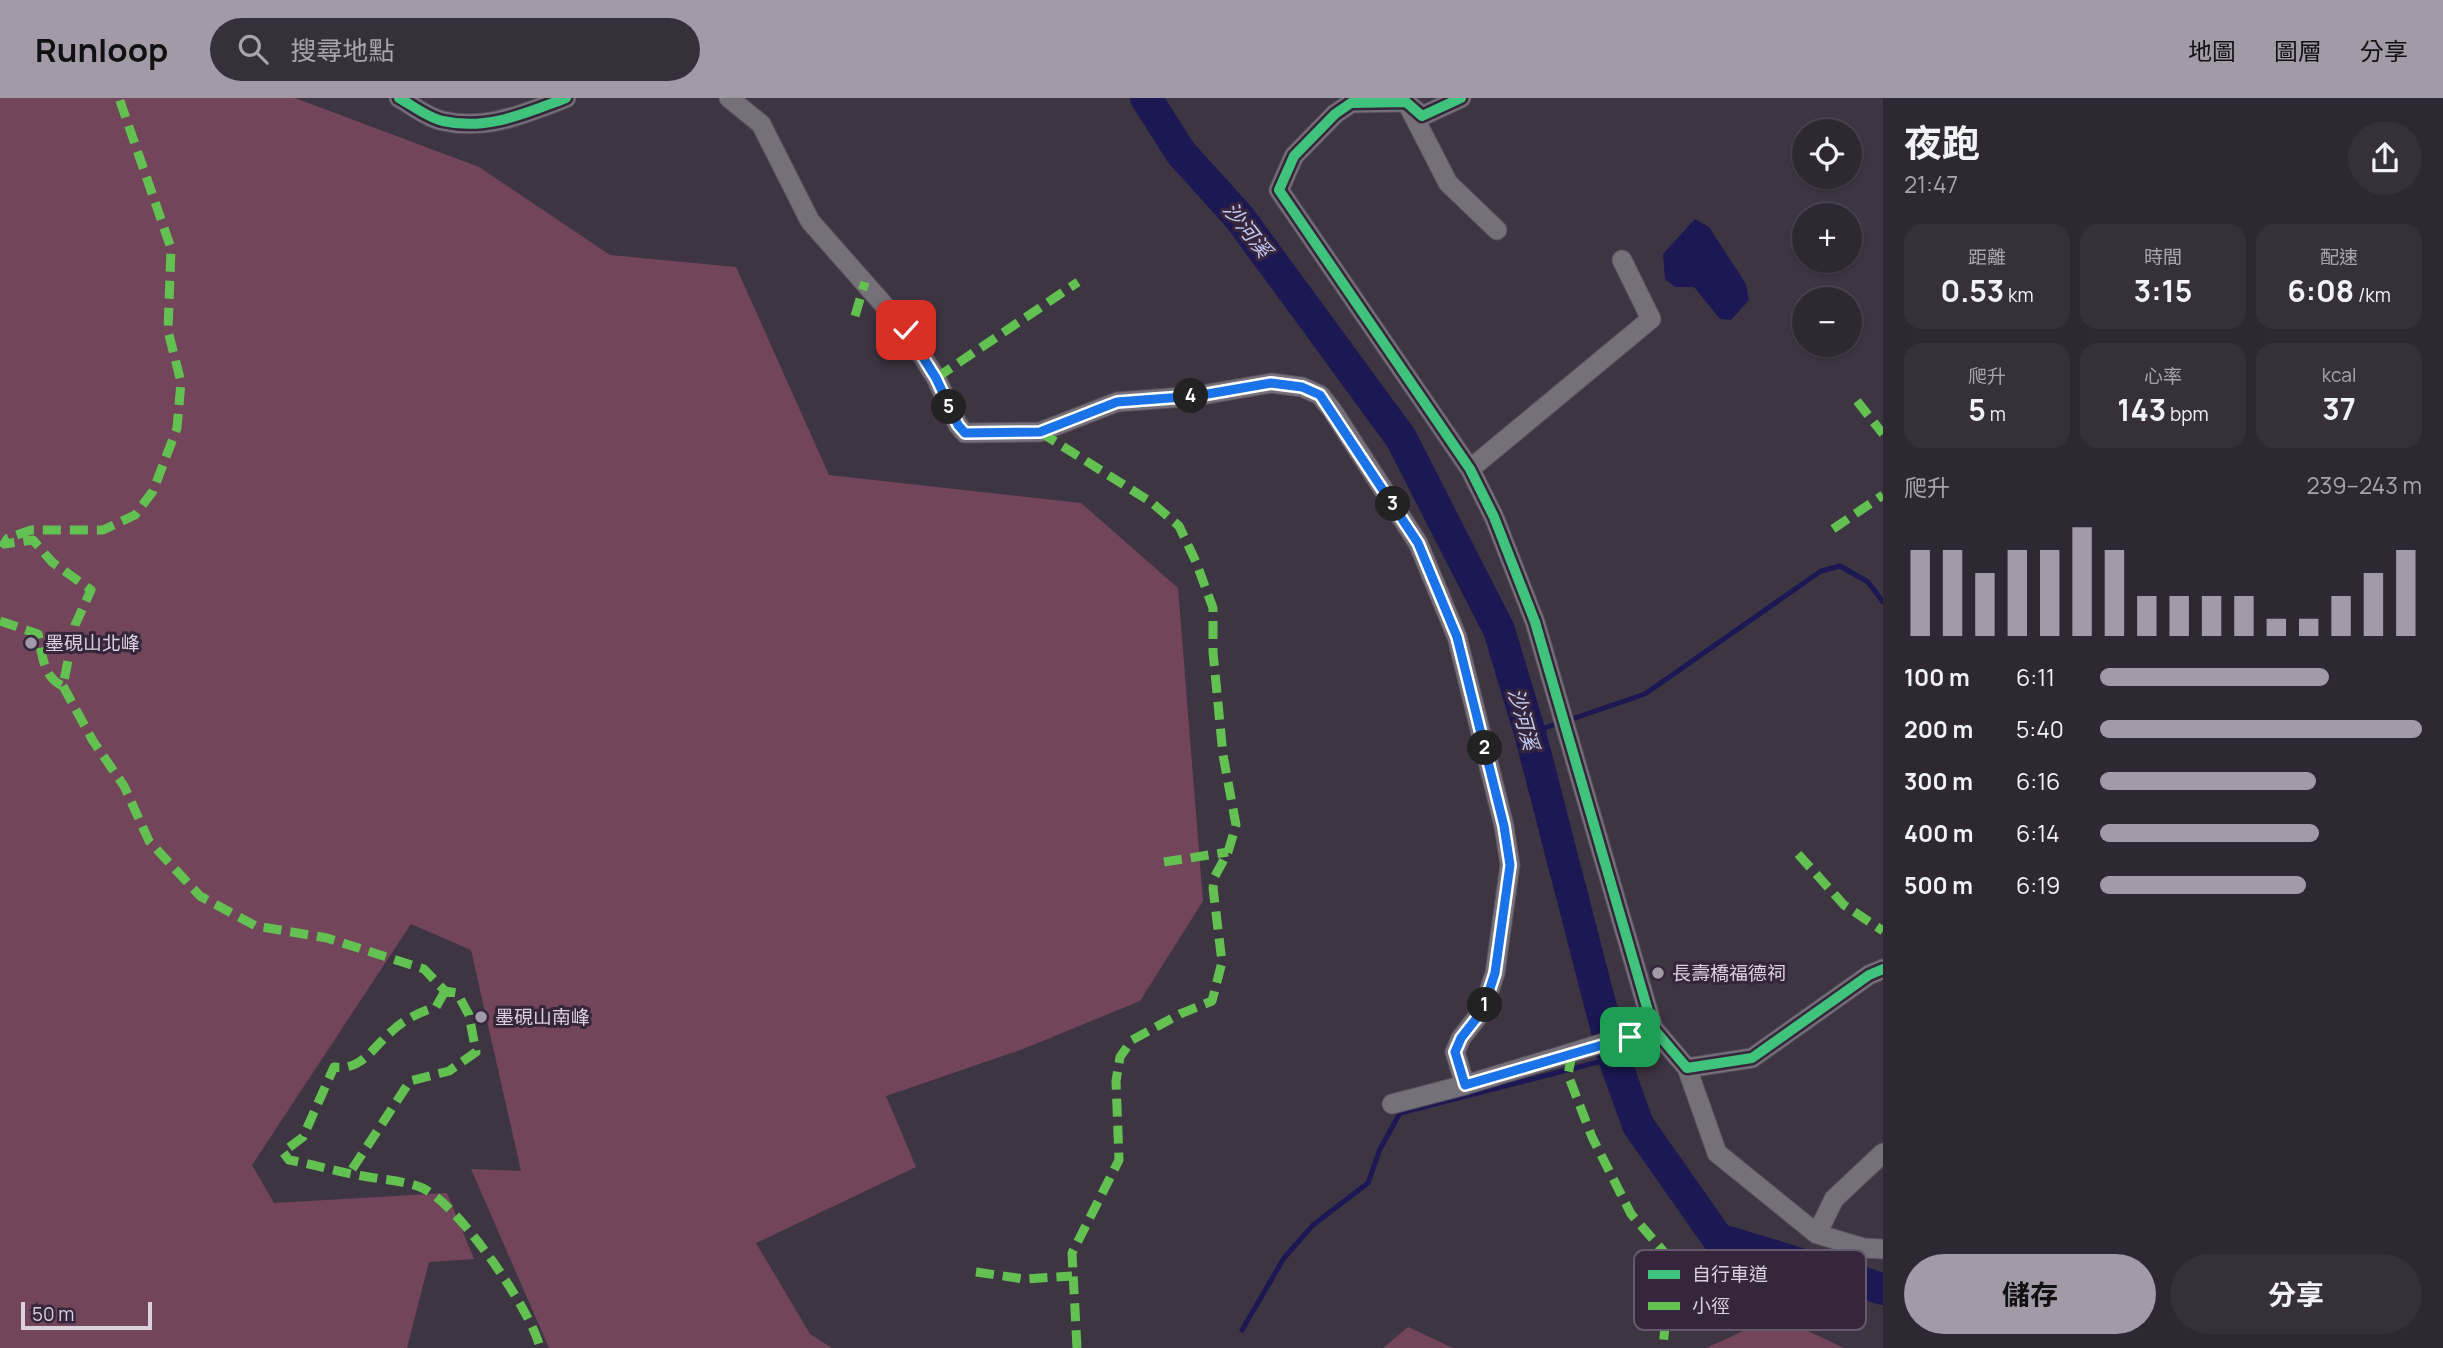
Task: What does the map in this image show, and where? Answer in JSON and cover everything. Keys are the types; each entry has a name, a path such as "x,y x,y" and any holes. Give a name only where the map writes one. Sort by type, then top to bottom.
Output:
{"street":[{"path":"399,98 441,121 480,124 513,118 566,98"},
{"path":"729,98 761,124 810,221 906,330 936,378 958,425 965,433 1040,432 1117,402 1196,396 1271,383 1302,387 1320,395 1332,410 1418,543 1457,637 1504,826 1510,865 1495,973 1483,1010 1461,1038 1455,1052 1465,1085"},
{"path":"1461,98 1422,116 1406,102 1351,103 1335,114 1294,156 1279,190 1471,469 1494,517 1535,622 1653,1028 1687,1068 1717,1153 1817,1234 1864,1248 1883,1249"},
{"path":"1406,102 1448,183 1497,230"},
{"path":"1471,469 1651,319 1622,260"},
{"path":"1687,1068 1752,1058 1869,975 1883,970"},
{"path":"1392,1104 1572,1054 1653,1028"},
{"path":"1817,1234 1834,1199 1883,1153"}],"shaded area":[{"path":"0,98 295,98 479,167 610,255 736,267 829,475 1081,503 1178,588 1203,901 1140,1001 1023,1049 886,1096 916,1167 756,1243 810,1334 832,1348 549,1348 471,1169 521,1171 471,950 411,924 252,1165 274,1203 447,1193 474,1259 429,1262 407,1348 0,1348"},
{"path":"1695,219 1709,227 1746,284 1749,300 1731,320 1720,319 1694,287 1675,287 1665,279 1663,254"},
{"path":"1408,1327 1453,1348 1383,1348"},
{"path":"1745,1330 1806,1330 1844,1348 1706,1348"}],"waterway":[{"name":"沙河溪","path":"1146,98 1181,153 1239,217 1401,438 1499,630 1530,733 1614,1058 1638,1125 1718,1239 1754,1250"},
{"path":"1569,720 1645,694 1821,571 1840,566 1868,582 1883,602"},
{"path":"1530,733 1559,723"},
{"path":"1242,1330 1284,1258 1313,1225 1368,1183 1380,1149 1400,1113 1614,1058"},
{"name":"沙河溪","path":"1866,1284 1883,1289"}],"marked path":[{"path":"0,621 38,634 47,671 63,686 75,625 91,590 52,562 33,540 4,544 8,538 31,530 103,530 135,515 153,491 177,428 181,382 168,331 171,248 119,98"},
{"path":"855,316 865,282"},
{"path":"936,378 1078,282"},
{"path":"1857,401 1883,434"},
{"path":"1040,432 1151,502 1179,526 1213,608 1213,652 1223,755 1236,825 1228,852 1215,876 1213,888 1222,962 1212,1001 1180,1014 1132,1040 1120,1057 1116,1081 1119,1160 1072,1253 1077,1348"},
{"path":"1833,529 1883,495"},
{"path":"63,686 93,741 124,786 149,841 200,896 256,926 327,938 424,969 445,991 457,993 469,1015 476,1052 449,1071 410,1081 349,1174"},
{"path":"1164,862 1228,852"},
{"path":"1798,854 1844,905 1883,931"},
{"path":"445,991 436,1007 402,1023 360,1062 334,1067 303,1137 283,1152 289,1160 397,1181 420,1187 435,1196 472,1234 508,1284 523,1309 540,1348"},
{"path":"1572,1054 1568,1075 1592,1137 1631,1214 1662,1250"},
{"path":"976,1272 1024,1279 1072,1276"},
{"path":"1663,1348 1665,1330"}],"cycle path":[{"path":"399,98 437,119 475,124 506,119 566,98"},
{"path":"1461,98 1422,116 1406,102 1351,103 1335,114 1294,156 1279,190 1470,469 1494,517 1535,622 1653,1028 1687,1068 1752,1058 1869,975 1883,969"}],"place":[{"name":"墨硯山北峰","path":"31,643"},
{"name":"長壽橋福德祠","path":"1658,973"},
{"name":"墨硯山南峰","path":"481,1017"}],"route":[{"path":"906,330 936,378 958,425 965,433 1040,432 1117,402 1196,396 1271,383 1302,387 1320,395 1418,543 1457,637 1504,826 1510,865 1495,973 1483,1010 1461,1038 1455,1052 1465,1085 1630,1037"}]}
